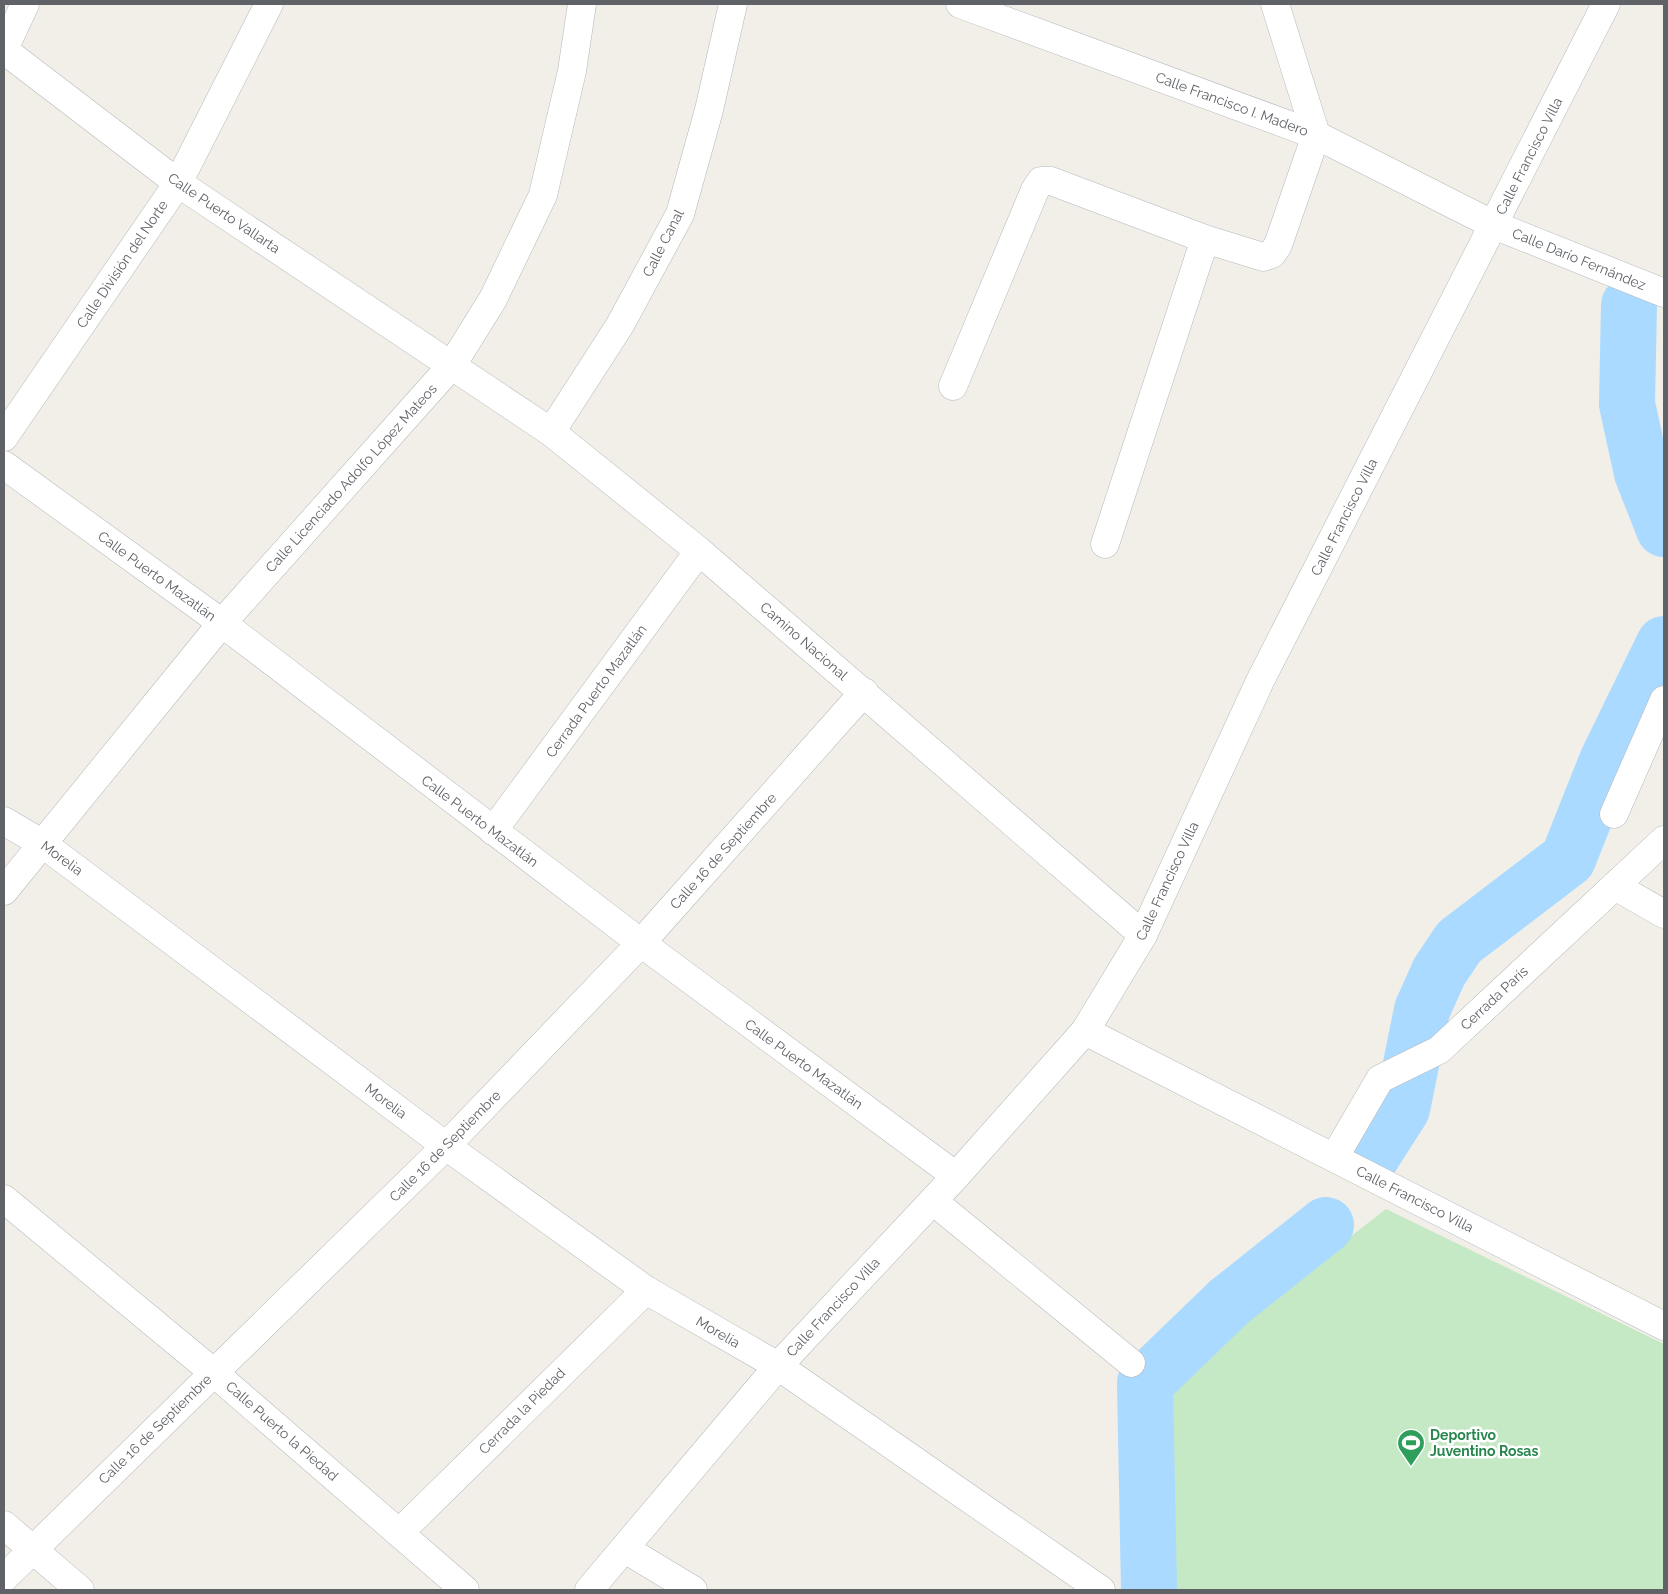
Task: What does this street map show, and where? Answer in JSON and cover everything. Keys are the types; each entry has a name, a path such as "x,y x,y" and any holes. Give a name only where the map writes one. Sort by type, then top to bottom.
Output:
{"street":[{"path":"4,50 25,4"},
{"name":"Calle División del Norte","path":"4,437 178,183 269,4"},
{"name":"Calle Licenciado Adolfo López Mateos","path":"4,890 222,623 452,365 494,299 543,195 572,71 582,4"},
{"name":"Calle Canal","path":"551,432 620,325 680,214 709,110 733,4"},
{"name":"Calle Francisco I. Madero","path":"960,4 1316,135 1494,225"},
{"path":"952,386 1035,190 1042,181 1051,181 1205,238 1263,257 1272,254 1278,245 1316,135 1275,4"},
{"name":"Calle Francisco Villa","path":"589,1590 778,1366 956,1176 1086,1031 1143,935 1260,680 1606,4"},
{"name":"Calle Puerto Vallarta","path":"4,50 178,183 452,365"},
{"name":"Calle Darío Fernández","path":"1494,225 1664,293"},
{"path":"1105,544 1205,238"},
{"name":"Camino Nacional","path":"452,365 551,432 698,551 864,692 1143,935"},
{"name":"Calle Puerto Mazatlán","path":"4,465 222,623 492,831 956,1176"},
{"name":"Cerrada Puerto Mazatlán","path":"492,831 698,551"},
{"name":"Calle 16 de Septiembre","path":"4,1578 32,1548 446,1146 641,943 864,692"},
{"path":"1614,814 1664,700"},
{"name":"Morelia","path":"4,821 43,844 446,1146 646,1290 778,1366 1101,1590"},
{"name":"Cerrada París","path":"1338,1161 1380,1079 1439,1050 1664,840"},
{"path":"1615,886 1664,914"},
{"name":"Calle Francisco Villa","path":"1086,1031 1664,1326"},
{"name":"Calle Puerto la Piedad","path":"4,1199 213,1372 465,1590"},
{"path":"933,1201 1131,1363"},
{"name":"Cerrada la Piedad","path":"399,1533 646,1290"},
{"path":"4,1525 80,1590"},
{"path":"625,1549 693,1590"}],"green space":[{"name":"Deportivo Juventino Rosas","path":"1386,1209 1664,1344 1664,1590 1163,1590 1157,1550 1160,1385"}],"waterway":[{"path":"1629,305 1627,404 1642,473 1664,529"},
{"path":"1372,1156 1402,1109 1422,1010 1439,972 1459,942 1568,859 1607,761 1664,644"},
{"path":"1149,1590 1145,1383 1229,1302 1326,1225"}],"place":[{"name":"Deportivo Juventino Rosas","path":"1411,1467"}]}
